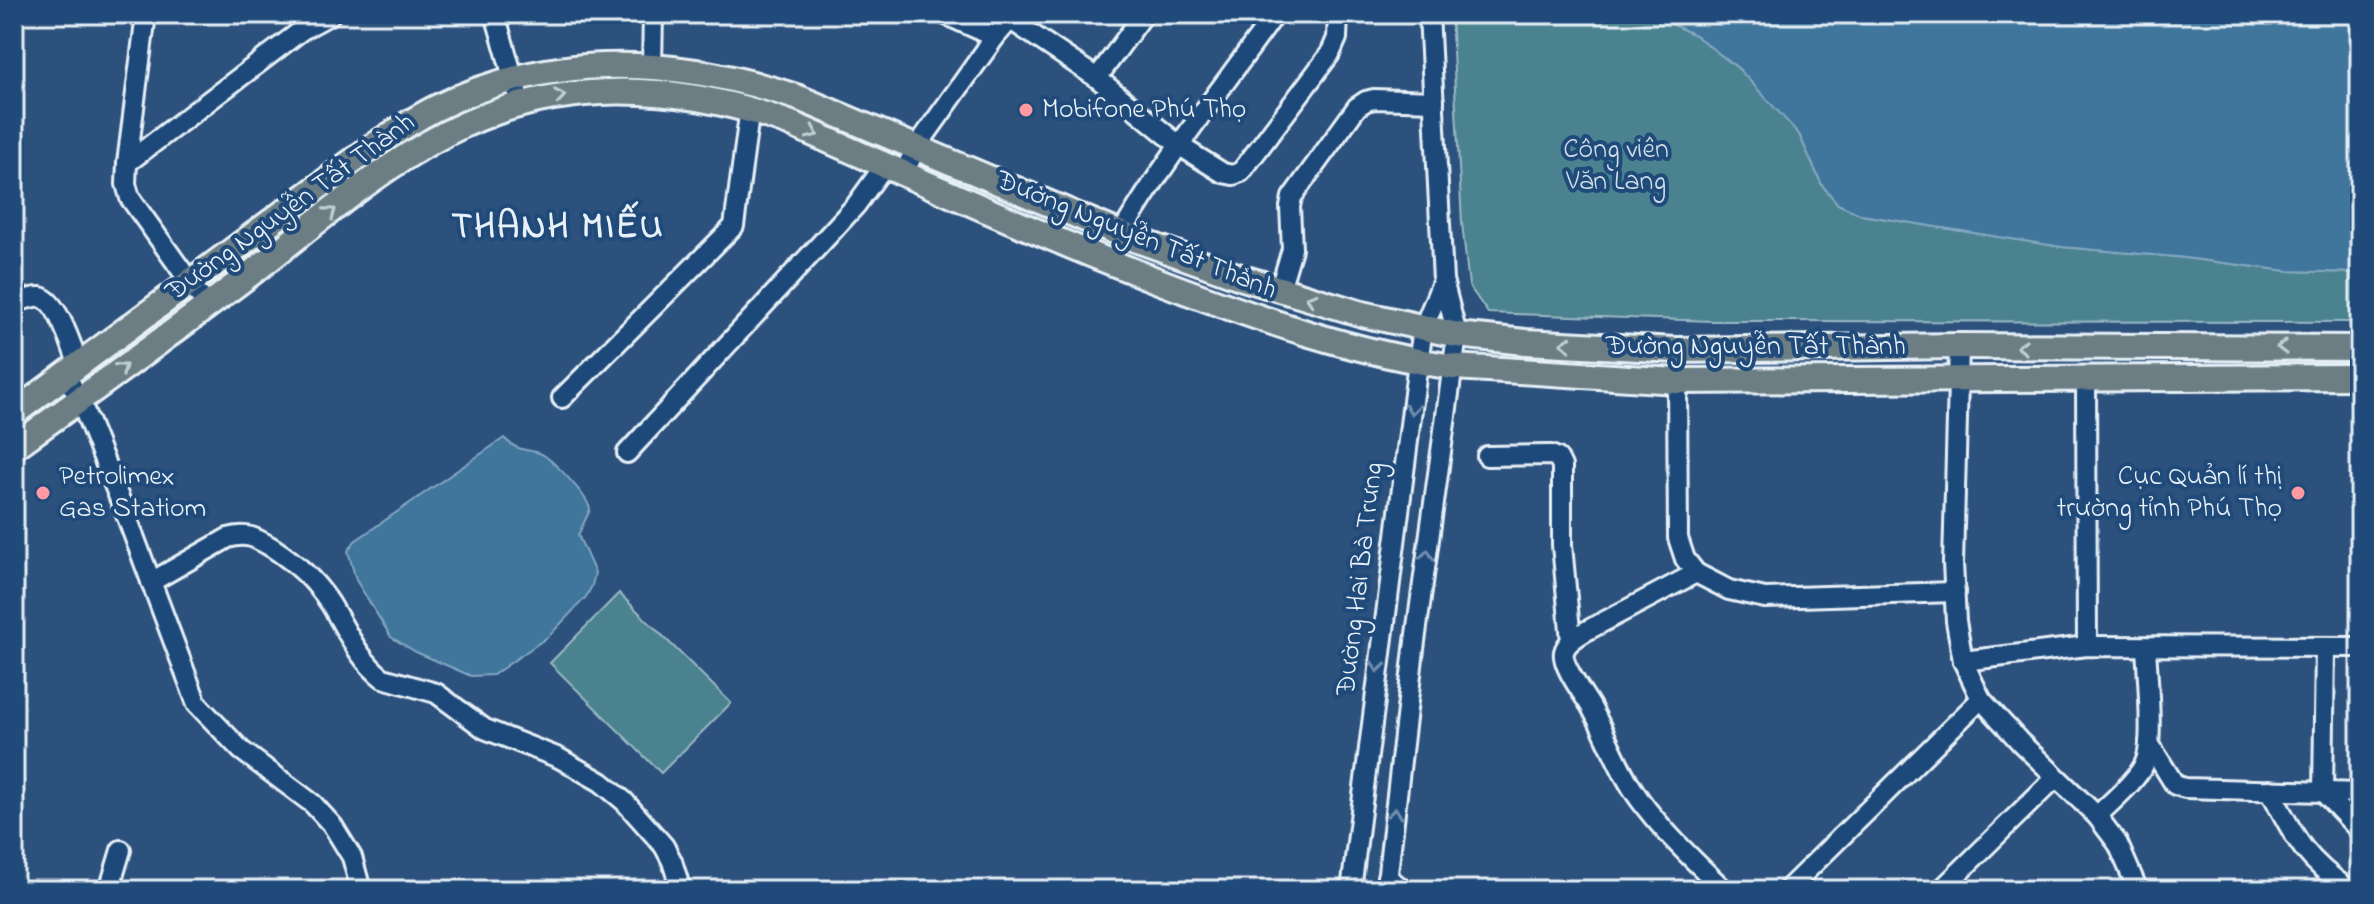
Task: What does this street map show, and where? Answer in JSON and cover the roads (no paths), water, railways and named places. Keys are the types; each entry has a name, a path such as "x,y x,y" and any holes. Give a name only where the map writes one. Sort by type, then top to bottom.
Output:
{"main road":[{"name":"Đường Nguyễn Tất Thành","path":"14,413 193,283 373,146 437,108 513,79 572,67 652,66 758,84 799,98 1121,234 1280,289 1423,329 1457,335 1676,350 1959,346 2360,348"},
{"name":"Đường Nguyễn Tất Thành","path":"14,447 400,161 449,132 522,105 571,94 650,91 750,108 1106,261 1318,338 1418,362 1677,381 2360,377"}],"street":[{"path":"146,14 126,184 130,198 207,306"},
{"path":"127,163 302,30 331,14"},
{"path":"495,14 522,105"},
{"path":"652,66 653,14"},
{"path":"944,14 995,37"},
{"path":"1097,78 1144,14"},
{"path":"1121,234 1153,179 1275,14"},
{"path":"627,453 856,205 916,148 995,37 1013,17 1097,78 1180,146 1223,173 1233,175 1241,172 1330,54 1337,38 1338,14"},
{"name":"Đường Hai Bà Trưng","path":"1386,884 1457,335 1443,280 1429,14"},
{"path":"1280,289 1292,249 1292,197 1357,107 1374,99 1434,101"},
{"path":"562,398 734,226 750,108"},
{"name":"Đường Hai Bà Trưng","path":"1351,890 1418,362 1423,329 1443,280"},
{"path":"14,303 39,297 49,302 56,312 80,400 197,704 241,750 313,804 333,826 352,857 361,890"},
{"path":"1959,346 1953,563 1956,621 1963,661 1981,699 2055,778 2097,816 2118,844 2138,890"},
{"path":"2086,377 2087,646"},
{"path":"1677,381 1678,538 1685,559 1696,573 1729,590 1765,598 1955,592"},
{"path":"1487,456 1551,455 1558,458 1562,466 1562,545 1571,641"},
{"path":"151,582 228,538 242,534 253,536 300,566 313,579 352,642 383,678 436,693 485,729 559,758 601,782 624,801 664,846 681,890"},
{"path":"1696,573 1571,641 1564,652 1566,664 1633,789 1668,833 1724,890"},
{"path":"1963,661 2087,646 2360,647"},
{"path":"2097,816 2138,773 2146,760 2149,743 2146,647"},
{"path":"2325,647 2323,792 2360,831"},
{"path":"1787,890 1981,699"},
{"path":"2149,743 2175,785 2185,788 2360,793"},
{"path":"1941,890 2055,778"},
{"path":"2270,790 2306,854 2324,872 2350,890"},
{"path":"109,890 121,850"},
{"path":"1386,884 1404,890"}],"water":[{"path":"1651,14 2360,14 2360,273 2288,271 2062,247 1862,215 1838,204 1822,185 1799,134 1738,68 1695,35"},
{"path":"504,438 516,447 545,456 584,497 590,510 578,535 595,573 586,597 549,636 493,675 471,676 416,652 391,637 356,580 348,551 355,541"}],"place":[{"name":"Mobifone Phú Thọ","path":"1026,110"},
{"name":"Petrolimex Gas Statiom","path":"43,493"},
{"name":"Cục Quản lí thị trường tỉnh Phú Thọ","path":"2298,493"}],"district":[{"name":"THANH MIẾU","path":"558,228"}],"park label":[{"name":"Công viên Văn Lang","path":"1616,166"}]}
